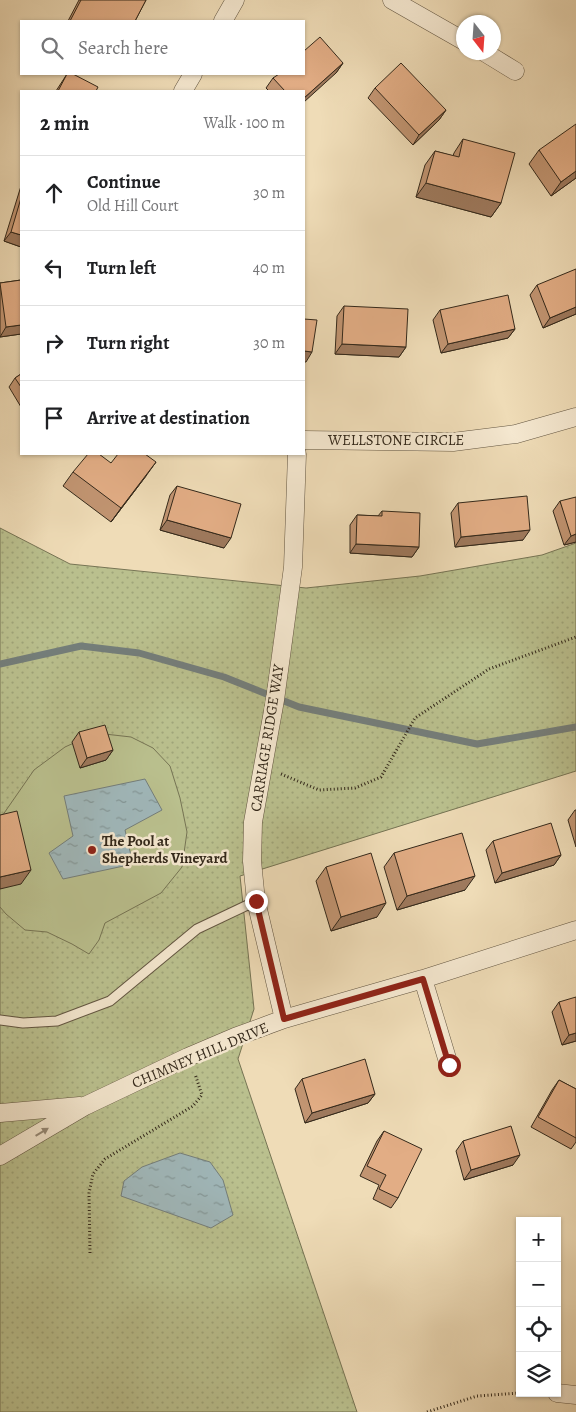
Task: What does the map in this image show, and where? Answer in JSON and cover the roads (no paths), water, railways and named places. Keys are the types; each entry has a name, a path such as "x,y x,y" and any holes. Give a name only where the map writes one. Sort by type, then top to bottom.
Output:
{"street":[{"path":"224,20 235,0"},
{"path":"392,0 456,36"},
{"path":"498,60 515,70"},
{"path":"184,90 192,75"},
{"name":"WELLSTONE CIRCLE","path":"305,440 453,442 516,434 576,417"},
{"name":"CARRIAGE RIDGE WAY","path":"284,1019 256,901 252,861 253,822 275,700 292,567 297,455"},
{"name":"CHIMNEY HILL DRIVE","path":"0,1156 85,1106 235,1037 284,1019 423,979 576,930"},
{"path":"423,979 449,1065"},
{"name":"CHIMNEY HILL DRIVE","path":"0,1113 85,1106"},
{"path":"561,1393 576,1395"}],"lane":[{"path":"0,1020 24,1023 58,1021 110,1001 198,929 256,901"}],"water":[{"path":"145,779 162,810 125,830 133,864 63,879 49,853 73,836 64,796"},
{"path":"180,1153 210,1162 223,1180 233,1215 211,1228 121,1196 124,1181 142,1167"}],"waterway":[{"path":"0,664 81,646 139,653 224,677 299,707 477,744 576,727"}],"place":[{"name":"The Pool at Shepherds Vineyard","path":"92,850"}]}
